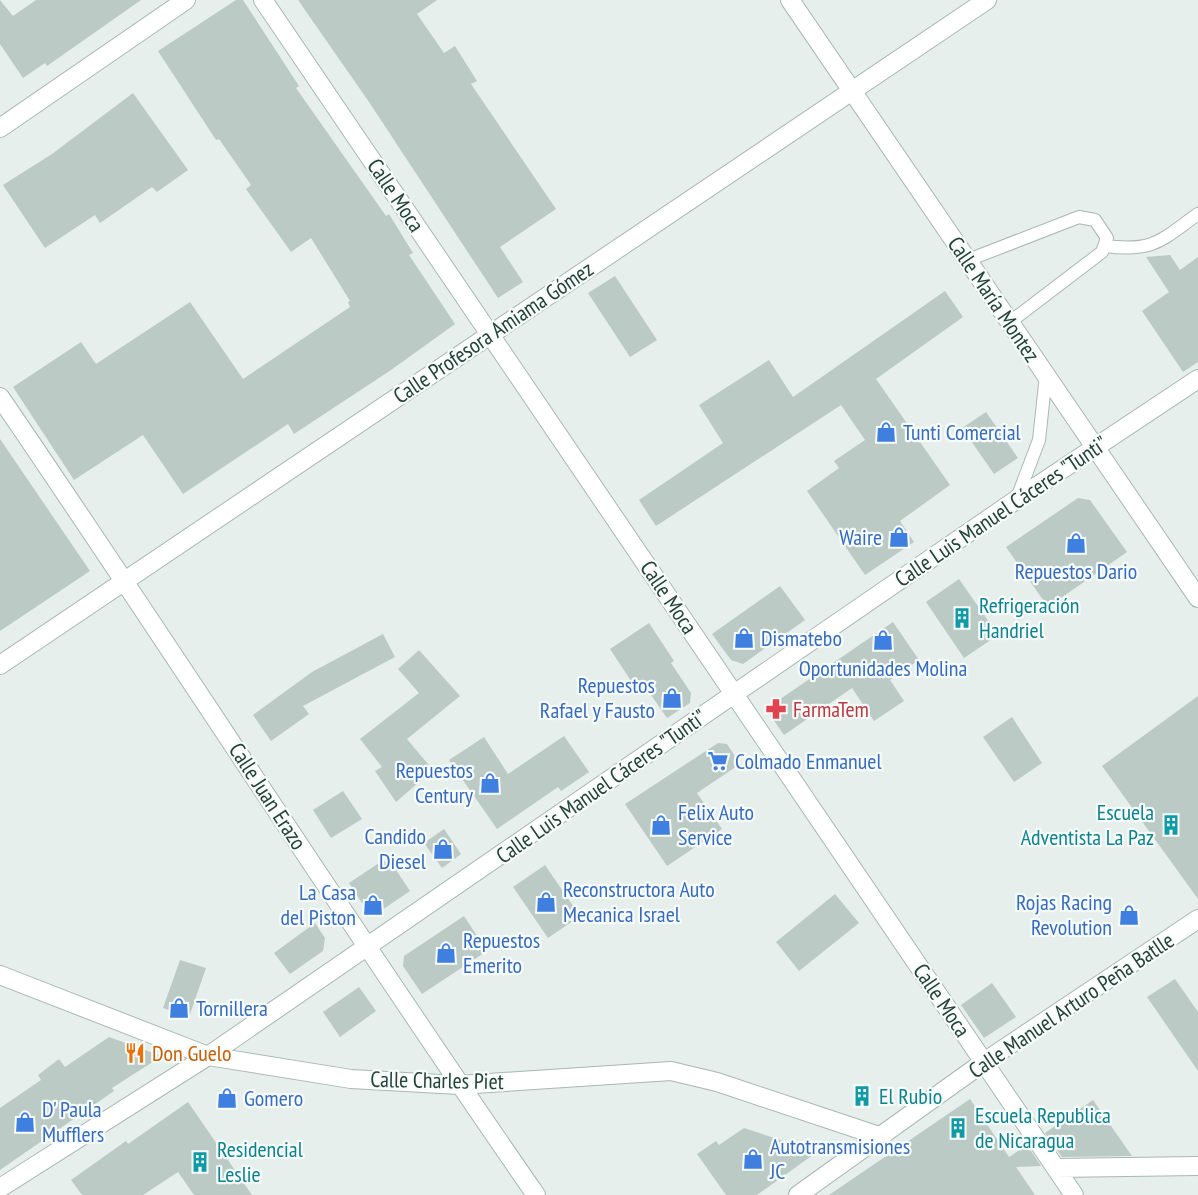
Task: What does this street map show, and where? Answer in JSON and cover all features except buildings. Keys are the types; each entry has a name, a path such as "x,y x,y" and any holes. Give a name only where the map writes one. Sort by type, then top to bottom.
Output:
{"street":[{"path":"0,128 186,0"},
{"name":"Calle Moca","path":"263,0 1074,1195"},
{"name":"Calle María Montez","path":"790,0 1198,598"},
{"name":"Calle Profesora Amiama Gómez","path":"0,665 987,0"},
{"name":"Calle Luis Manuel Cáceres \"Tunti\"","path":"0,1188 208,1056 1016,500 1198,379"},
{"name":"Calle Juan Erazo","path":"0,398 125,580 459,1085 536,1195"},
{"name":"Calle Manuel Arturo Peña Batlle","path":"798,1195 984,1062 1198,919"},
{"name":"Calle Charles Piet","path":"0,975 208,1056 351,1079 459,1085 671,1071 717,1082 882,1137"},
{"path":"1056,1168 1198,1166"}],"lane":[{"path":"1105,246 1130,249 1154,245 1198,214"},
{"path":"968,260 1079,217 1095,220 1107,238 1102,252 1010,322"},
{"path":"1016,500 1039,441 1046,375"}],"place":[{"name":"Tunti Comercial","path":"886,432"},
{"name":"Waire","path":"899,537"},
{"name":"Repuestos Dario","path":"1076,543"},
{"name":"Refrigeración Handriel","path":"962,618"},
{"name":"Dismatebo","path":"744,638"},
{"name":"Oportunidades Molina","path":"883,640"},
{"name":"Repuestos Rafael y Fausto","path":"672,698"},
{"name":"FarmaTem","path":"776,709"},
{"name":"Colmado Enmanuel","path":"718,761"},
{"name":"Repuestos Century","path":"490,783"},
{"name":"Felix Auto Service","path":"661,825"},
{"name":"Escuela Adventista La Paz","path":"1171,825"},
{"name":"Candido Diesel","path":"443,849"},
{"name":"Reconstructora Auto Mecanica Israel","path":"546,902"},
{"name":"La Casa del Piston","path":"373,905"},
{"name":"Rojas Racing Revolution","path":"1129,915"},
{"name":"Repuestos Emerito","path":"446,953"},
{"name":"Tornillera","path":"179,1008"},
{"name":"Don Guelo","path":"135,1053"},
{"name":"El Rubio","path":"862,1096"},
{"name":"Gomero","path":"227,1098"},
{"name":"D' Paula Mufflers","path":"25,1122"},
{"name":"Escuela Republica de Nicaragua","path":"958,1128"},
{"name":"Autotransmisiones JC","path":"753,1159"},
{"name":"Residencial Leslie","path":"200,1162"}]}
